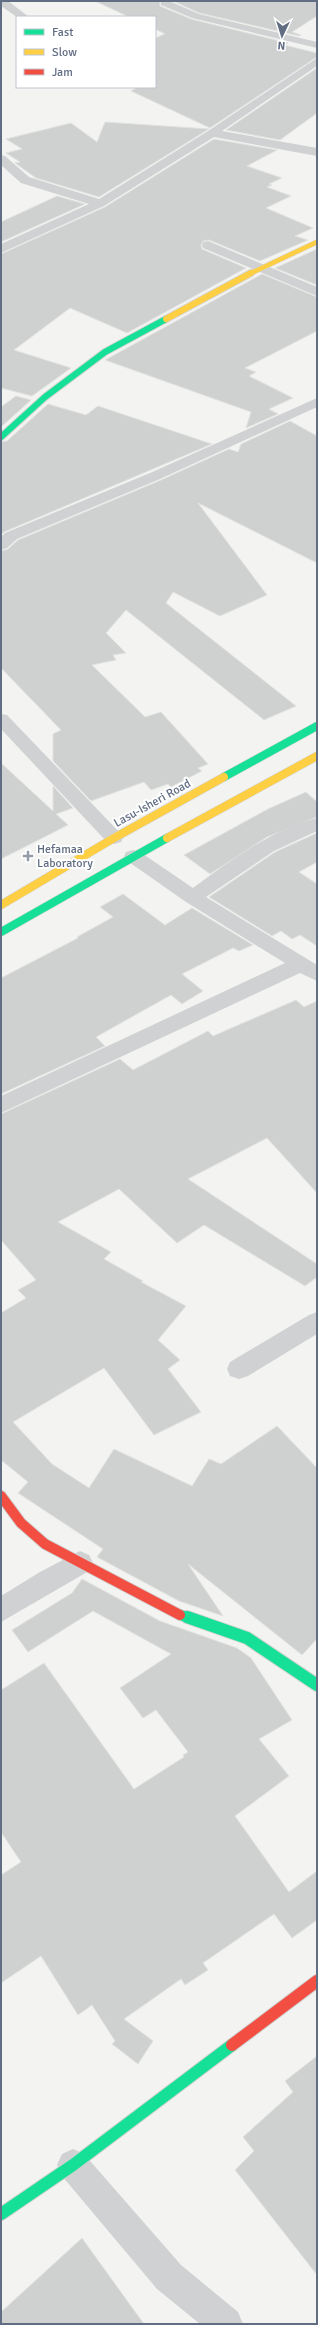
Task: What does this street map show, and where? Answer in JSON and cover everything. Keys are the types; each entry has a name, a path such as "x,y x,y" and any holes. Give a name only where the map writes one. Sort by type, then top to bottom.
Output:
{"street":[{"path":"1,1 23,16"},
{"path":"165,3 196,16 317,45"},
{"path":"1,249 100,203 311,69 317,61"},
{"path":"212,133 317,152"},
{"path":"1,159 25,180"},
{"path":"7,182 25,180 100,203"},
{"path":"1,437 45,397 105,352 260,268 317,242"},
{"path":"208,245 317,292"},
{"path":"1,545 11,536 155,476 317,402"},
{"path":"1,719 114,838"},
{"name":"Lasu-Isheri Road","path":"1,905 114,838 317,726"},
{"path":"1,932 133,856 317,756"},
{"path":"193,897 248,855 291,833 317,824"},
{"path":"133,856 193,897 309,969"},
{"path":"1,1105 309,969"},
{"path":"239,1369 317,1322"},
{"path":"1,1496 21,1523 45,1544 170,1611 247,1638 317,1684"},
{"path":"1,1610 49,1580 80,1563"},
{"path":"1,2214 73,2165 317,1981"},
{"path":"73,2165 169,2277 226,2324"}],"building":[{"path":"95,1 160,1 160,6 191,19 288,43 284,45 317,53 317,57 210,128 131,91 136,88 156,88 156,38 165,34 156,30 156,16 127,16"},
{"path":"173,1 317,1 317,16 292,32 301,35 299,36 199,13"},
{"path":"317,68 317,113 280,140 226,130"},
{"path":"105,122 209,129 99,197 36,178 15,163 20,162 6,153 22,149 6,139 71,123 97,142"},
{"path":"214,139 277,150 247,166 282,178 269,184 272,185 267,187 291,196 266,208 313,228 295,236 308,240 260,261 209,240 203,241 201,245 202,249 246,268 127,333 70,308 14,350 71,368 32,396 1,388 1,254 105,207"},
{"path":"57,196 85,204 1,242 1,222"},
{"path":"317,249 317,285 275,268"},
{"path":"262,274 317,297 317,331 245,368 256,372 249,376 293,398 269,409 278,414 246,428 251,412 105,360"},
{"path":"16,396 31,400 1,427 1,407"},
{"path":"48,404 86,415 98,406 212,444 4,532 1,535 1,442 7,441"},
{"path":"290,421 317,436 317,563 198,503 267,595 220,616 173,592 166,603 296,706 264,720 126,610 106,633 126,653 113,655 116,660 92,665 145,717 161,712 208,764 198,768 202,771 171,787 168,784 151,790 144,782 91,801 53,761 53,734 61,730 1,668 1,551 8,549 18,540 161,480 229,449 238,452 241,444"},
{"path":"1,763 53,811 53,786 73,808 56,814 68,825 1,859"},
{"path":"306,792 317,802 317,817 267,837 210,874 184,855 268,809"},
{"path":"317,833 317,862 299,872 317,884 317,946 300,935 292,939 281,931 272,936 209,897 275,852"},
{"path":"123,894 165,925 192,908 253,945 239,951 233,948 182,974 203,991 182,1004 171,995 96,1037 105,1046 1,1094 1,978 78,938 77,937 113,917 100,907"},
{"path":"296,1000 304,1007 317,1001 317,1193 267,1138 188,1179 317,1264 317,1277 305,1286 204,1225 177,1243 119,1189 58,1222 111,1252 104,1259 143,1281 141,1282 186,1306 158,1340 180,1360 168,1369 201,1412 154,1435 104,1368 13,1422 52,1464 89,1488 114,1449 192,1486 209,1459 221,1464 277,1426 317,1468 317,1639 302,1655 188,1564 223,1616 179,1601 97,1557 103,1549 18,1493 28,1482 1,1460 1,1313 26,1298 18,1290 36,1280 1,1240 1,1114 120,1059 133,1070 208,1031 213,1036"},
{"path":"82,1579 160,1621 237,1648 251,1658 292,1720 259,1739 289,1776 235,1816 289,1892 317,1871 317,1920 292,1938 274,1914 203,1963 208,1970 185,1985 181,1979 124,2019 153,2041 138,2064 112,2044 115,2041 92,2005 78,2015 41,1956 1,1983 1,1875 21,1862 1,1832 1,1690 44,1663 134,1789 184,1757 183,1755 188,1752 156,1710 143,1718 120,1688 171,1654 93,1611 28,1652 12,1630 72,1593"},
{"path":"317,2056 317,2275 235,2170 254,2151 243,2137 293,2092 285,2081"},
{"path":"82,2238 144,2324 1,2324 1,2312"}],"traffic: fast":[{"path":"1,437 45,397 105,352 166,319"},
{"path":"224,777 317,726"},
{"path":"1,932 167,838"},
{"path":"180,1615 247,1638 317,1685"},
{"path":"1,2214 73,2165 232,2045"}],"traffic: slow":[{"path":"166,319 260,268 317,242"},
{"path":"167,838 317,756"},
{"path":"1,905 114,838 224,777"}],"traffic: jam":[{"path":"1,1496 21,1523 45,1544 180,1615"},
{"path":"232,2045 317,1981"}],"place":[{"name":"Hefamaa Laboratory","path":"28,856"}]}
